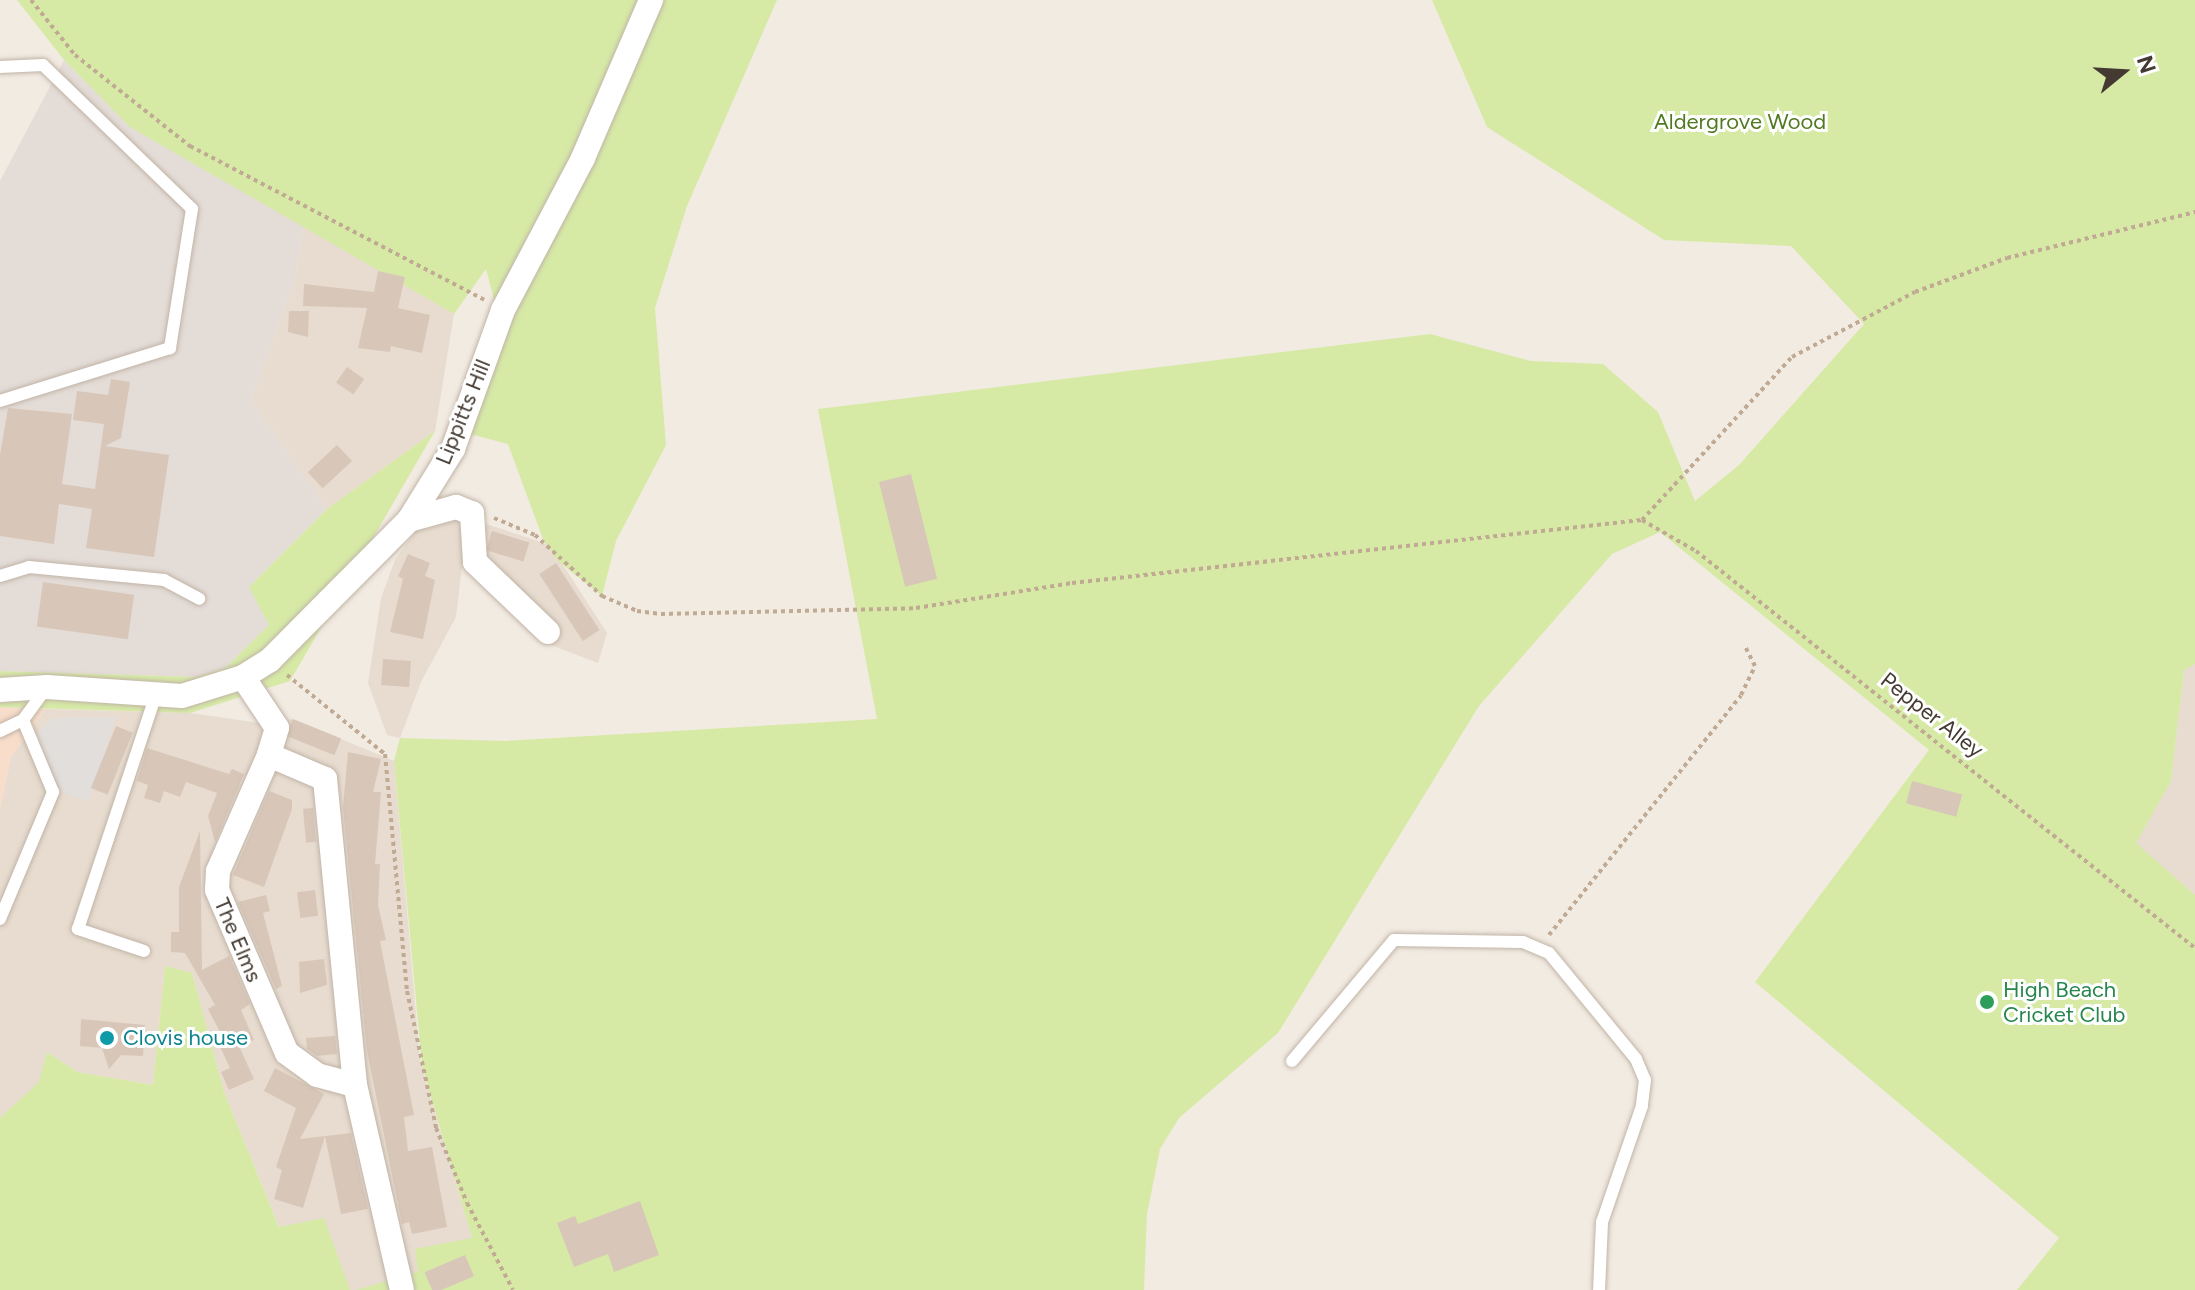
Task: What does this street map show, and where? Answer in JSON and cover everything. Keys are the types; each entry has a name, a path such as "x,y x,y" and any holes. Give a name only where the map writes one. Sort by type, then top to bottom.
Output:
{"street":[{"name":"Lippitts Hill","path":"0,690 47,687 156,694 204,693 243,677 270,660 409,520 453,449 503,310 583,158 651,0"},
{"path":"409,520 456,507 472,513 475,562 548,632"},
{"name":"The Elms","path":"243,677 277,728 269,755 218,871 217,890 287,1053 317,1075 355,1085"},
{"path":"269,755 325,779 355,1085 402,1290"}],"lane":[{"path":"0,67 43,65 192,209 170,348 0,401"},
{"path":"0,576 29,567 164,580 199,599"},
{"path":"0,731 23,720 47,687"},
{"path":"144,951 78,929 156,694"},
{"path":"0,919 53,792 23,720"},
{"path":"1292,1061 1394,940 1523,942 1539,947 1636,1059 1645,1080 1642,1106 1602,1222 1599,1290"}],"path":[{"path":"31,0 75,55 190,146 503,310"},
{"path":"472,513 535,535 602,596 637,611 661,614 916,608 1072,583 1642,520 1792,357 1915,292 2007,258 2195,212"},
{"name":"Pepper Alley","path":"1642,520 1696,551 2195,948"},
{"path":"1539,947 1741,695 1755,666 1745,646"},
{"path":"270,660 385,754 407,991 436,1128 467,1203 513,1290"}],"shaded area":[{"path":"64,60 131,127 304,226 295,279 251,400 327,509 250,586 269,625 225,668 197,677 0,671 0,181"},
{"path":"304,226 454,314 435,431 327,509 251,400 295,279"},
{"path":"459,516 467,524 456,617 421,682 400,738 387,735 368,683 381,598 395,560 426,517"},
{"path":"483,523 550,545 607,633 598,663 538,640 553,620 486,566"},
{"path":"2195,662 2195,934 2120,863 2171,781 2184,670"},
{"path":"0,707 46,709 11,757 0,809"},
{"path":"46,709 190,713 266,724 293,719 394,761 420,1061 472,1238 500,1290 305,1290 224,1092 192,973 165,966 153,1085 77,1072 47,1052 40,1082 0,1118 0,809 11,757"},
{"path":"116,717 88,801 59,791 36,735 53,718"}],"green space":[{"path":"17,0 777,0 687,206 655,308 666,445 616,541 602,596 558,561 543,539 508,444 455,430 505,341 486,269 454,314 130,127 64,60"},
{"name":"Aldergrove Wood","path":"1432,0 2195,0 2195,664 2184,670 2171,781 2136,843 2195,895 2195,1290 2017,1290 2059,1238 1755,982 1929,750 1660,532 1612,554 1479,706 1278,1033 1179,1118 1160,1149 1147,1214 1144,1290 356,1290 418,1272 415,1249 472,1238 422,1066 394,761 400,738 505,741 877,719 818,409 1430,334 1531,361 1603,364 1658,412 1695,501 1739,465 1864,324 1791,246 1664,240 1487,127"},
{"path":"435,431 290,681 190,713 0,707 0,671 197,677 225,668 269,625 249,587 327,509"},
{"path":"165,966 192,973 224,1092 279,1227 324,1218 350,1290 0,1290 0,1118 39,1082 47,1052 77,1072 153,1085"}],"building":[{"path":"378,271 405,277 398,308 430,315 422,353 391,346 390,352 358,348 367,308 303,306 304,284 374,292"},
{"path":"289,311 309,311 308,337 288,332"},
{"path":"347,367 364,379 353,395 336,383"},
{"path":"111,379 130,382 121,438 105,446 169,455 154,557 86,548 92,509 59,504 54,544 0,536 0,455 8,408 72,414 62,484 95,489 104,424 73,420 77,391 108,395"},
{"path":"337,445 352,461 323,488 308,472"},
{"path":"911,474 937,579 905,587 879,482"},
{"path":"492,531 529,542 523,562 486,550"},
{"path":"408,554 430,563 425,576 435,580 423,639 390,632 403,579 398,576"},
{"path":"556,563 600,630 583,641 539,574"},
{"path":"43,582 134,595 128,639 37,627"},
{"path":"383,659 411,661 409,687 381,685"},
{"path":"293,719 341,738 334,755 286,736"},
{"path":"116,726 133,733 108,795 91,788"},
{"path":"147,748 229,774 232,769 244,774 215,842 208,816 217,793 186,782 180,797 164,791 160,803 144,798 148,785 137,781"},
{"path":"348,752 381,759 373,792 381,792 375,864 380,864 378,905 386,940 380,941 414,1115 404,1117 408,1151 432,1147 447,1227 412,1234 409,1222 402,1224 367,1051 343,807"},
{"path":"1912,781 1962,794 1956,817 1906,803"},
{"path":"269,791 292,800 292,809 264,887 233,875"},
{"path":"313,808 316,842 306,843 303,809"},
{"path":"200,831 202,970 229,956 250,1004 241,1010 254,1040 239,1046 254,1079 229,1090 221,1072 230,1068 214,1034 222,1036 208,1009 215,1005 185,953 171,952 171,932 179,932 179,887"},
{"path":"315,890 318,916 300,918 297,892"},
{"path":"266,895 270,911 263,913 282,986 276,989 238,902"},
{"path":"324,959 327,985 300,993 299,962"},
{"name":"Clovis house","path":"81,1019 145,1025 143,1056 121,1055 109,1069 102,1048 80,1046"},
{"path":"335,1036 337,1054 317,1056 307,1049 306,1038"},
{"path":"275,1068 324,1094 300,1139 325,1136 303,1208 274,1199 282,1170 276,1167 296,1108 264,1091"},
{"path":"351,1133 368,1209 341,1214 325,1136"},
{"path":"640,1201 659,1255 614,1272 608,1254 574,1267 557,1223 575,1216 578,1224"},
{"path":"465,1255 474,1276 441,1290 432,1290 424,1272"}],"place":[{"name":"High Beach Cricket Club","path":"1987,1002"},
{"name":"Clovis house","path":"107,1038"}]}
